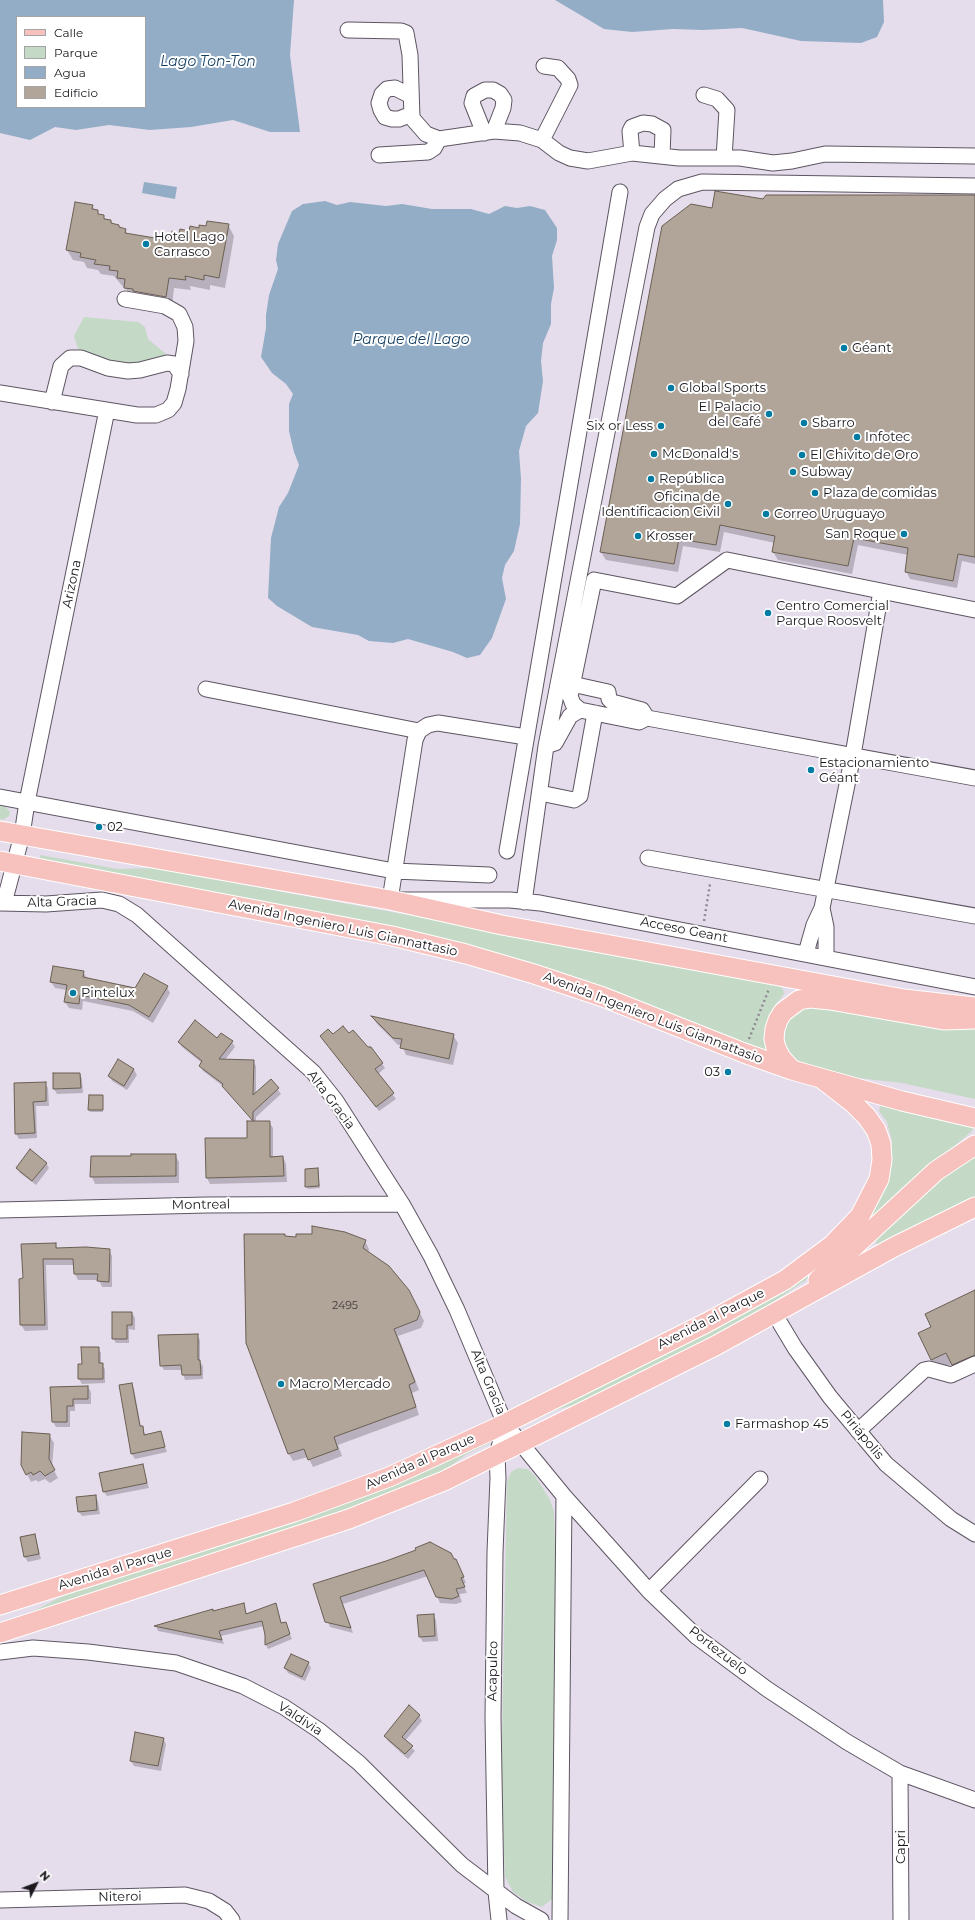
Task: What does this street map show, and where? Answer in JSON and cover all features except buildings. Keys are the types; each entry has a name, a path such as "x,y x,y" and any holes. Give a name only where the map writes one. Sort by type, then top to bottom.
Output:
{"main road":[{"path":"0,831 390,900 502,925 775,974 904,999 975,1007"},
{"name":"Avenida Ingeniero Luis Giannattasio","path":"7,862 392,936 466,954 534,974 603,997 744,1053 792,1070 902,1101 975,1118"},
{"path":"792,1070 781,1058 776,1048 774,1039 778,1020 783,1012 799,1000 811,998 830,1000 944,1020 975,1019"},
{"name":"Avenida al Parque","path":"0,1633 349,1519 444,1481 497,1455 513,1433 774,1286 815,1259 832,1245 860,1216 879,1179 882,1160 878,1137 867,1117 853,1103 822,1079"},
{"path":"856,1088 902,1088 975,1104"},
{"path":"774,1313 820,1279 936,1170 975,1145"},
{"path":"774,1313 894,1247 975,1207"},
{"name":"Avenida al Parque","path":"0,1605 294,1512 513,1433 648,1380 774,1313"}],"street":[{"path":"348,30 401,30 406,33 410,55 410,96 412,118 417,126 426,134 439,139 489,132 520,133 542,140 559,153 570,158 588,161 632,153 679,158 740,158 773,163 792,162 825,154 975,156"},
{"path":"542,140 570,85 568,79 558,68 544,66"},
{"path":"410,96 395,88 387,89 382,94 379,103 385,117 392,120 412,114"},
{"path":"704,95 717,99 727,110 724,158"},
{"path":"632,153 630,131 632,127 643,123 652,124 663,130 662,156"},
{"path":"379,155 428,152 434,148 439,139"},
{"path":"975,186 702,182 678,189 665,199 652,214 647,227 579,578 566,683 573,704 588,712 639,722 647,718 975,778"},
{"path":"507,851 620,192"},
{"path":"0,393 137,415 156,415 168,410 174,403 181,374 186,341 185,327 179,314 164,306 125,299"},
{"path":"52,402 61,366 70,358 81,358 108,368 128,371 140,370 167,363 174,364 181,374"},
{"name":"Arizona","path":"2,903 7,862 22,835 27,802 107,410"},
{"path":"579,578 677,596 727,560 975,610"},
{"path":"524,902 546,746 566,683 594,580"},
{"path":"806,953 814,925 822,908 826,890 853,755 882,591"},
{"path":"566,683 608,692 609,699 612,702 642,710 647,718"},
{"path":"206,689 419,731"},
{"path":"546,746 555,743 570,716 588,712"},
{"path":"540,793 574,800 580,796 588,712"},
{"path":"390,900 415,740 419,731 438,723 526,737"},
{"path":"0,797 394,871 489,876"},
{"path":"648,858 975,916"},
{"name":"Alta Gracia","path":"2,903 46,904 102,900 119,904 137,914 313,1072 336,1101 402,1204 431,1256 513,1433"},
{"name":"Acceso Geant","path":"390,900 540,903 806,953 975,987"},
{"path":"822,908 826,927 826,957"},
{"name":"Montreal","path":"0,1210 207,1205 402,1204"},
{"name":"Piriápolis","path":"774,1313 795,1348 830,1398 886,1464 951,1519 975,1534"},
{"path":"858,1431 924,1370 929,1369 951,1375 975,1364"},
{"name":"Portezuelo","path":"513,1433 564,1496 648,1591 697,1637 767,1689 847,1742 900,1774 975,1800"},
{"name":"Acapulco","path":"497,1455 498,1478 495,1552 493,1718 496,1892 499,1920"},
{"path":"648,1591 760,1479"},
{"path":"560,1920 564,1496"},
{"name":"Valdivia","path":"0,1652 33,1648 88,1652 176,1664 243,1686 284,1707 320,1730 358,1763 462,1865 496,1892 541,1920"},
{"name":"Capri","path":"900,1774 901,1920"},
{"name":"Niteroi","path":"0,1900 185,1896 209,1901 225,1911 232,1920"}],"path":[{"path":"702,934 712,870"},
{"path":"744,1053 775,974"}],"green space":[{"path":"84,317 138,322 145,327 148,339 166,354 164,359 156,358 128,367 92,356 78,349 74,336"},
{"path":"0,805 5,806 10,812 9,816 3,820 0,819"},
{"path":"40,855 118,869 153,868 777,983 783,989 784,994 773,1008 766,1024 768,1052 483,950 349,918 40,859"},
{"path":"811,1006 936,1027 975,1029 975,1099 902,1083 858,1078 829,1072 797,1060 786,1047 783,1038 784,1028 786,1021 798,1010"},
{"path":"880,1106 969,1125 973,1128 972,1131 930,1167 832,1258 806,1280 766,1307 712,1337 585,1402 559,1409 533,1421 532,1419 864,1225 876,1208 891,1167 892,1141 887,1122 879,1111"},
{"path":"975,1155 975,1198 879,1245 876,1244 877,1237 958,1165"},
{"path":"489,1441 490,1443 467,1454 438,1475 350,1511 11,1620 38,1609 68,1593 347,1503 433,1467"},
{"path":"518,1468 528,1469 535,1476 549,1498 554,1511 556,1574 554,1891 552,1899 542,1907 527,1902 513,1892 505,1877 501,1782 507,1482 511,1472"}],"water":[{"name":"Lago Ton-Ton","path":"0,0 294,0 290,55 300,132 270,132 233,120 191,127 150,130 109,125 76,130 55,127 30,140 0,133"},
{"path":"555,0 883,0 884,22 877,37 861,43 801,41 742,28 703,30 673,29 632,32 604,29"},
{"path":"144,182 177,187 175,199 142,193"},
{"name":"Parque del Lago","path":"325,201 337,205 350,202 386,206 402,204 432,209 471,209 489,214 505,206 517,208 530,206 545,210 557,228 557,240 552,256 554,288 551,304 551,324 543,343 541,361 543,381 538,413 526,426 519,451 521,479 520,524 514,551 505,565 502,578 506,599 492,638 480,655 467,658 453,652 408,639 393,643 369,641 358,635 312,627 277,606 268,598 271,538 279,507 288,493 299,465 289,431 289,404 293,394 286,384 272,373 261,357 266,328 266,315 269,295 278,269 276,260 278,244 292,211 303,204"}],"place":[{"name":"Hotel Lago Carrasco","path":"146,244"},
{"name":"Géant","path":"844,348"},
{"name":"Global Sports","path":"671,388"},
{"name":"El Palacio del Café","path":"769,414"},
{"name":"Sbarro","path":"804,423"},
{"name":"Six or Less","path":"661,426"},
{"name":"Infotec","path":"857,437"},
{"name":"McDonald's","path":"654,454"},
{"name":"El Chivito de Oro","path":"802,455"},
{"name":"Subway","path":"793,472"},
{"name":"República","path":"651,479"},
{"name":"Plaza de comidas","path":"815,493"},
{"name":"Oficina de Identificacion Civil","path":"728,504"},
{"name":"Correo Uruguayo","path":"766,514"},
{"name":"San Roque","path":"904,534"},
{"name":"Krosser","path":"638,536"},
{"name":"Centro Comercial Parque Roosvelt","path":"768,613"},
{"name":"Estacionamiento Géant","path":"811,770"},
{"name":"02","path":"99,827"},
{"name":"Pintelux","path":"73,993"},
{"name":"03","path":"728,1072"},
{"name":"Macro Mercado","path":"281,1384"},
{"name":"Farmashop 45","path":"727,1424"}]}
